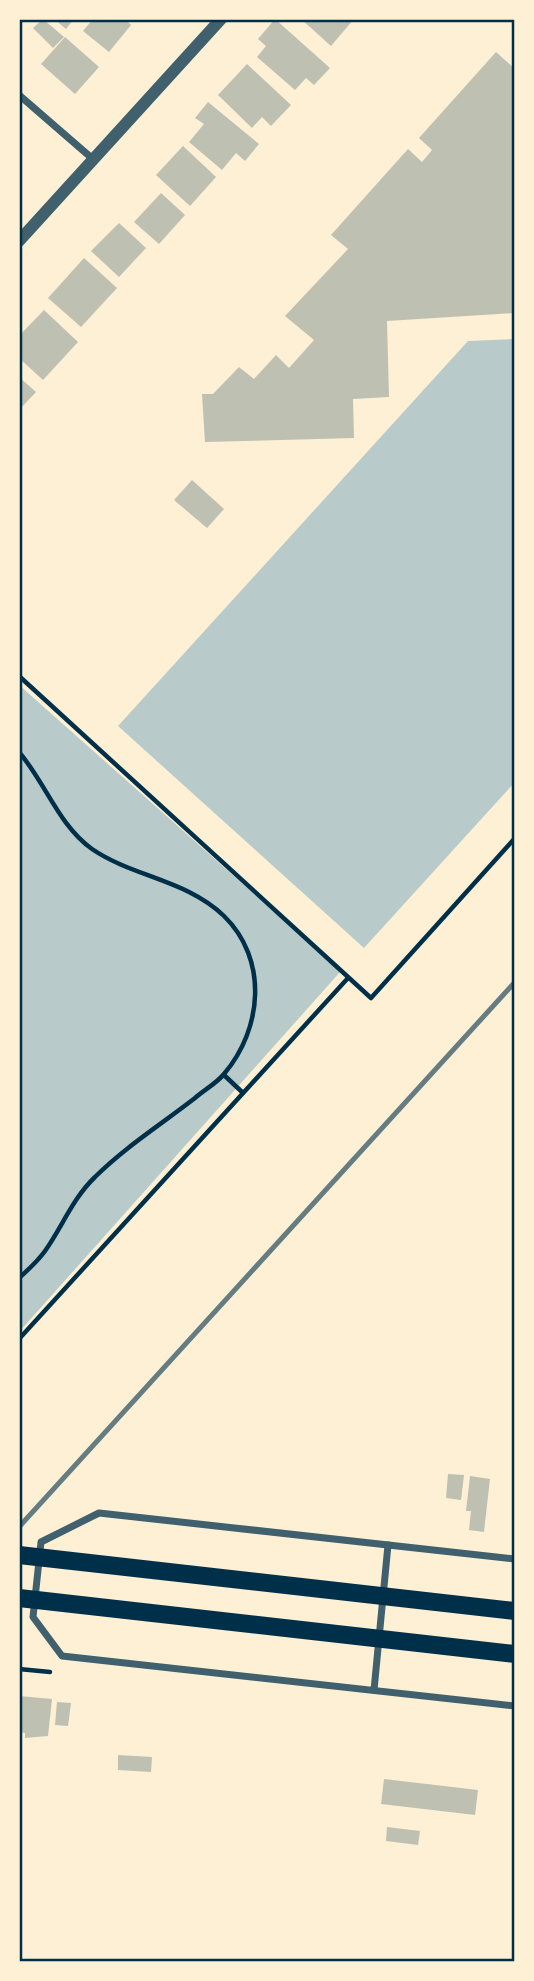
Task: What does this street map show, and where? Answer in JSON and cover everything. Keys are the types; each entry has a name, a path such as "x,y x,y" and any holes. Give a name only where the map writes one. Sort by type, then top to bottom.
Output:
{"main road":[{"path":"19,1555 515,1611"},
{"path":"19,1598 515,1654"}],"street":[{"path":"19,241 221,19"},
{"path":"19,95 93,160"},
{"path":"515,1559 99,1513 41,1542 33,1617 62,1656 515,1706"},
{"path":"374,1690 388,1545"}],"path":[{"path":"19,676 371,998 515,838"},
{"path":"19,752 34,770 65,822 91,849 197,894 224,916 243,940 253,963 256,999 252,1021 224,1075 95,1177 74,1202 44,1252 19,1278"},
{"path":"19,1339 348,978"},
{"path":"224,1075 242,1092"}],"shaded area":[{"path":"515,339 515,782 364,948 118,726 468,341"},
{"path":"19,685 341,971 19,1332"}],"building":[{"path":"43,19 64,37 53,48 33,28"},
{"path":"54,19 74,19 66,29"},
{"path":"93,19 125,19 131,25 109,52 83,31"},
{"path":"275,19 330,68 314,85 306,78 295,90 257,57 266,46 258,39"},
{"path":"301,19 354,19 331,46"},
{"path":"65,37 99,67 75,94 41,64"},
{"path":"496,52 515,69 515,313 387,321 389,397 353,399 354,438 205,442 202,394 213,394 239,367 254,379 276,355 289,368 314,340 285,316 348,249 331,235 408,149 422,162 432,150 419,138"},
{"path":"247,64 291,105 271,126 262,117 252,128 218,95"},
{"path":"208,102 259,144 245,161 236,153 222,170 189,142 204,124 195,118"},
{"path":"183,146 216,177 190,206 156,175"},
{"path":"161,193 185,215 159,244 134,222"},
{"path":"119,223 146,248 119,277 91,251"},
{"path":"84,258 117,288 81,327 48,298"},
{"path":"44,310 78,342 43,380 19,358 19,336"},
{"path":"19,377 36,392 19,410"},
{"path":"192,480 224,509 207,528 174,500"},
{"path":"448,1474 464,1475 461,1500 446,1498"},
{"path":"470,1476 490,1479 484,1532 469,1530 471,1511 466,1511"},
{"path":"19,1696 52,1699 48,1736 25,1738 25,1733 19,1732"},
{"path":"57,1702 71,1703 68,1726 55,1725"},
{"path":"118,1755 152,1757 151,1772 118,1770"},
{"path":"384,1779 478,1790 475,1815 381,1804"},
{"path":"387,1827 420,1831 418,1845 386,1841"}],"railway":[{"path":"19,1527 515,982"}]}
